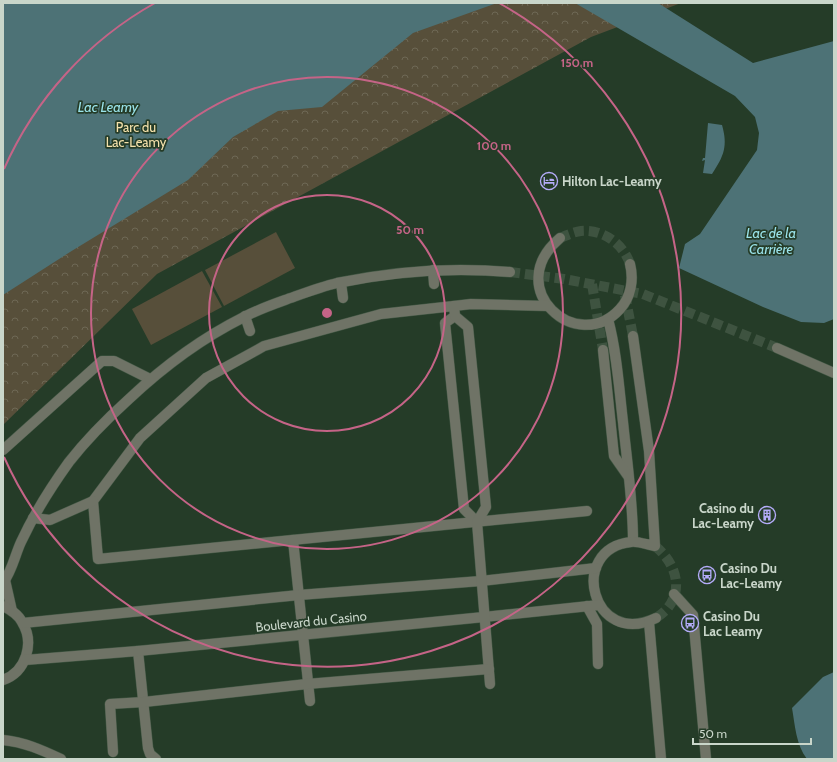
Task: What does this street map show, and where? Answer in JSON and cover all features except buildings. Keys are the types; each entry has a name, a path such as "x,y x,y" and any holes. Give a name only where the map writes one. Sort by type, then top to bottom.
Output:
{"lane":[{"path":"560,238 544,255 540,266 538,280 541,293 548,306 557,316 569,322 583,325 597,323 608,319 616,313 624,305 629,294 632,283 630,264"},
{"path":"3,680 18,670 25,660 28,650 27,631 23,623 7,608 4,581 20,543 33,518 69,462 90,437 150,379 225,327 245,316 306,293 341,283 368,278 433,270 455,269 510,272"},
{"path":"433,270 434,284"},
{"path":"341,283 344,298"},
{"path":"33,518 50,520 93,501 140,438 206,378 264,346 381,314 471,304 548,306"},
{"path":"454,306 455,316 468,327 486,507 477,522 490,684"},
{"path":"245,316 250,330"},
{"path":"455,316 445,323 464,509 477,522"},
{"path":"608,319 614,342 633,510 633,541"},
{"path":"633,336 649,451 655,546 633,541 620,544 609,550 600,559 593,580 594,592 599,605 604,611 618,621 633,624 652,620 661,759"},
{"path":"776,348 834,373"},
{"path":"603,350 614,456 629,478"},
{"path":"3,450 102,362 114,361 150,379"},
{"path":"93,501 98,559 587,511"},
{"path":"294,540 304,635 307,684 310,701"},
{"name":"Boulevard du Casino","path":"23,623 299,595 481,581 596,568"},
{"path":"674,594 693,615 706,759"},
{"name":"Boulevard du Casino","path":"25,660 138,651 484,618 599,605"},
{"path":"587,606 597,624 598,664"},
{"path":"138,651 149,751 156,759"},
{"path":"113,752 110,704 144,702 307,684 489,669"},
{"path":"3,740 15,741 61,759"}],"green space":[{"name":"Parc du Lac-Leamy","path":"3,3 681,3 591,37 157,274 3,425"},
{"path":"276,232 295,268 224,306 205,270"},
{"path":"202,271 222,307 151,345 132,309"}],"water":[{"name":"Lac Leamy","path":"3,3 497,3 413,33 322,107 278,111 233,137 188,180 3,295"},
{"name":"Lac de la Carrière","path":"575,3 658,3 753,63 834,41 834,319 824,323 801,322 763,307 679,268 685,244 700,234 757,150 759,133 755,117 735,96"},
{"path":"708,123 722,125 725,139 724,151 712,174 703,173 705,160 702,161 703,158 705,158"},
{"path":"834,672 834,759 807,759 800,748 792,708 823,677"}],"tunnel":[{"path":"560,238 581,231 597,232 611,239 617,244 627,256 630,264"},
{"path":"510,272 564,279 643,294 777,348"},
{"path":"592,284 603,350"},
{"path":"625,295 633,336"},
{"path":"655,546 668,560 675,576 676,585 672,602 666,610 656,618"}],"place":[{"name":"Hilton Lac-Leamy","path":"549,181"},
{"name":"Casino du Lac-Leamy","path":"767,515"},
{"name":"Casino Du Lac-Leamy","path":"707,575"},
{"name":"Casino Du Lac Leamy","path":"690,623"}]}
